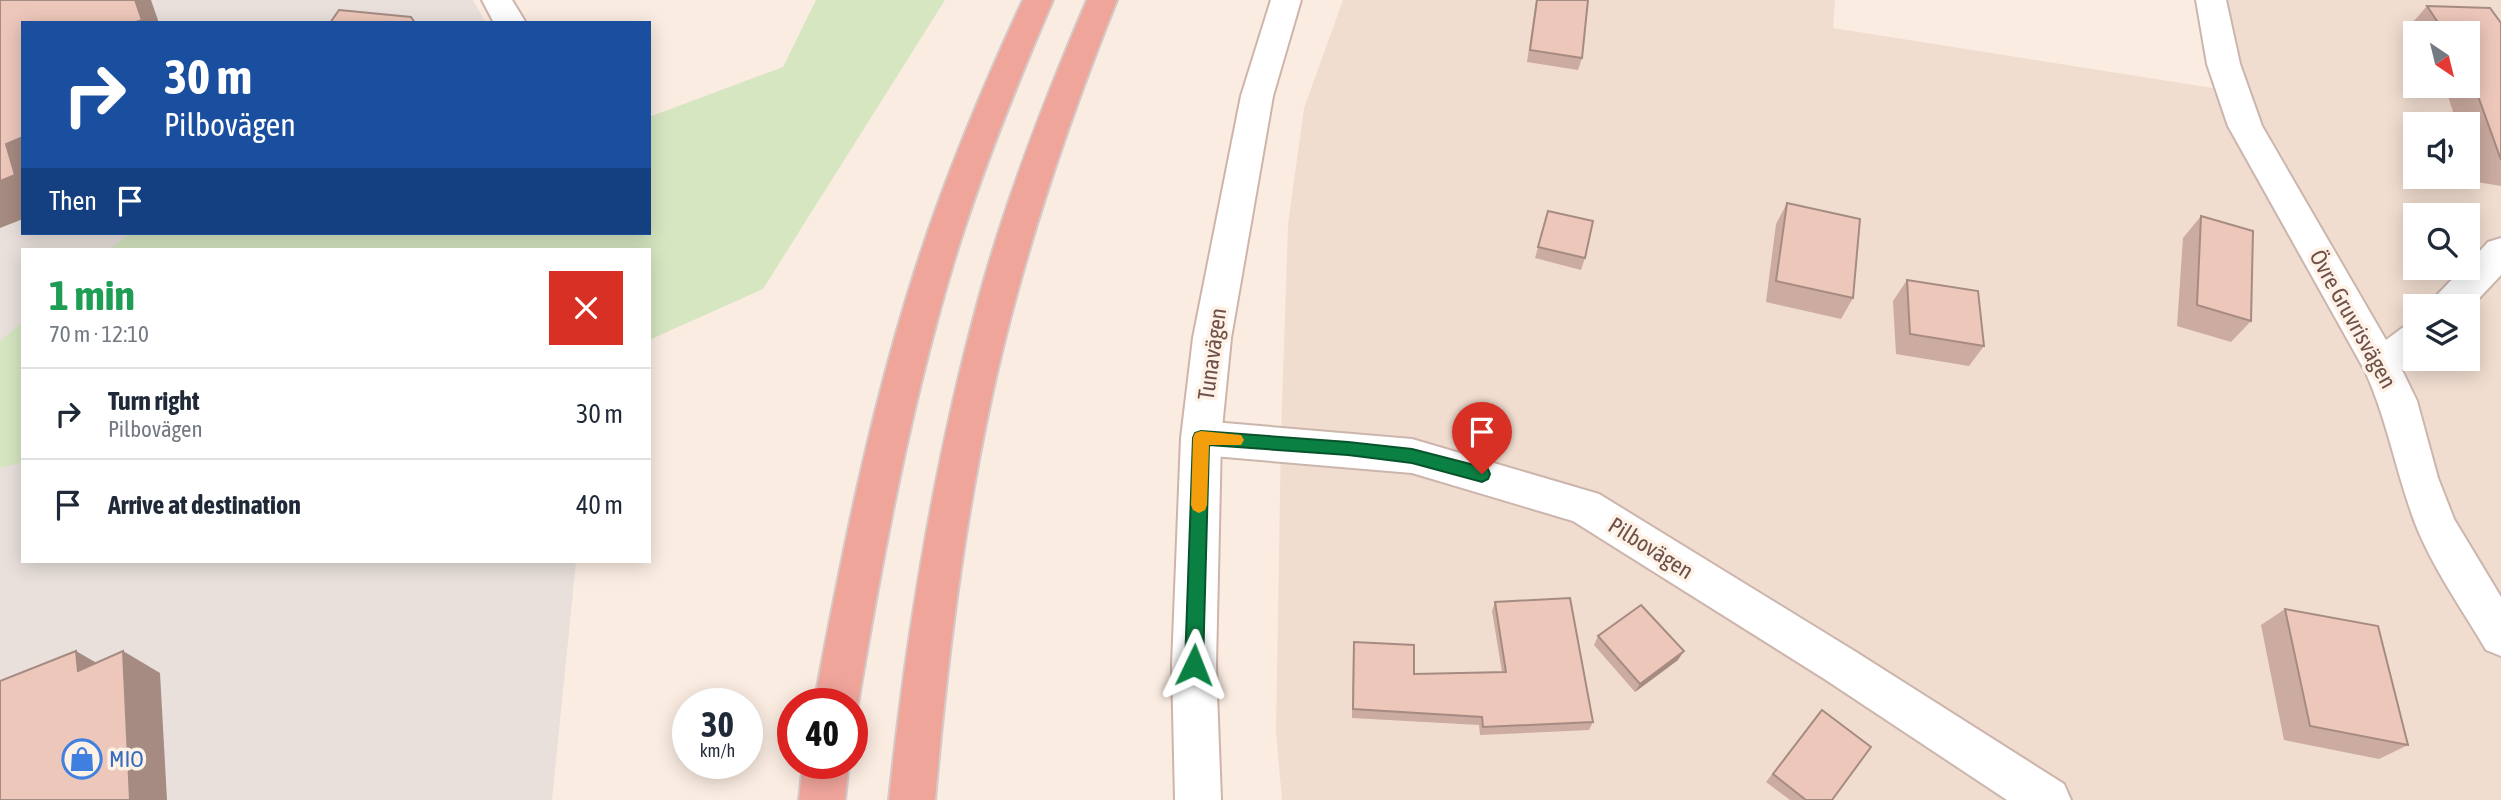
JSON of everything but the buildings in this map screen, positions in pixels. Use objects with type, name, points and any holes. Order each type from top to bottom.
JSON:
[{"type":"highway","points":[[839,688],[879,470],[909,349],[975,145],[1038,0]]},
{"type":"highway","points":[[912,800],[938,582],[981,361],[1009,254],[1039,159],[1076,59],[1102,0]]},
{"type":"highway","points":[[822,800],[824,779]]},
{"type":"street","points":[[497,0],[509,21]]},
{"type":"street","name":"Tunavägen","points":[[1198,800],[1194,665],[1201,438],[1212,338],[1257,96],[1286,0]]},
{"type":"street","name":"Övre Gruvrisvägen","points":[[2211,0],[2221,64],[2228,88],[2245,126],[2381,365],[2398,401],[2418,478],[2437,527],[2501,636]]},
{"type":"street","points":[[2461,294],[2501,252]]},
{"type":"street","points":[[2381,365],[2403,348]]},
{"type":"street","name":"Pilbovägen","points":[[1201,438],[1412,456],[1482,474],[1585,507],[2048,800]]},
{"type":"shaded area","points":[[0,0],[473,0],[485,21],[21,21],[21,235],[600,235],[603,248],[21,248],[21,563],[576,563],[552,800],[0,800]]},
{"type":"shaded area","points":[[1343,0],[1835,0],[1833,28],[2219,89],[2202,0],[2501,0],[2501,800],[1282,800],[1276,732],[1288,224],[1304,108]]},
{"type":"green space","points":[[816,0],[945,0],[763,289],[651,339],[651,248],[111,248],[128,235],[651,235],[651,116],[783,67]]},
{"type":"green space","points":[[21,324],[21,463],[0,468],[0,341]]},
{"type":"slow traffic","points":[[1199,505],[1201,438],[1236,440]]},
{"type":"place","name":"MIO","points":[[82,759]]},
{"type":"route","points":[[1194,665],[1201,438],[1412,456],[1482,474]]}]
